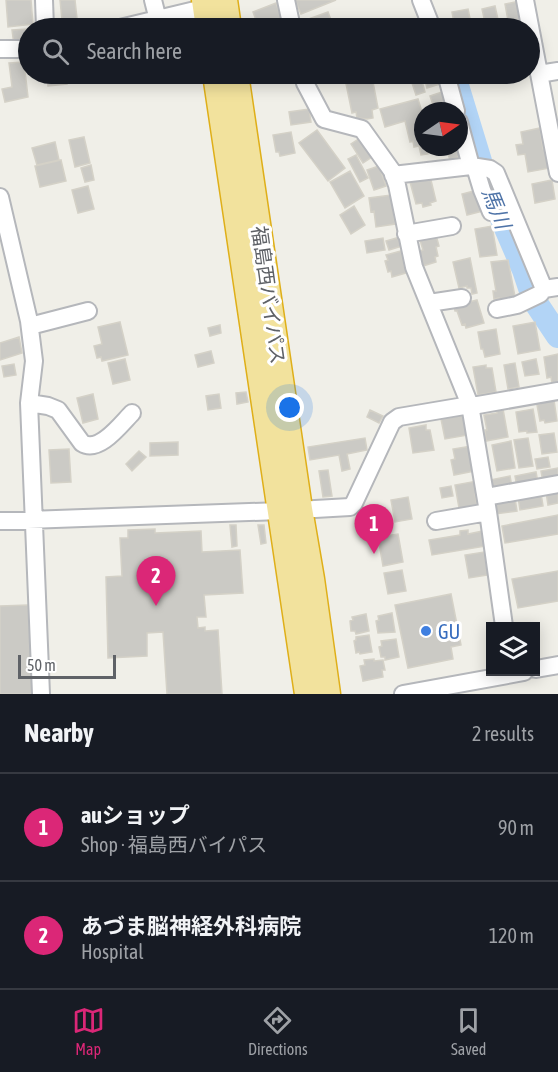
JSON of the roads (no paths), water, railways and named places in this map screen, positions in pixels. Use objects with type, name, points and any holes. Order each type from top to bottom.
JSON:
[{"type":"highway","name":"福島西バイパス","points":[[217,84],[290,510],[312,579],[328,694]]},
{"type":"highway","name":"福島西バイパス","points":[[237,84],[290,510],[307,694]]},
{"type":"street","points":[[44,0],[45,18]]},
{"type":"street","points":[[153,0],[158,18]]},
{"type":"street","points":[[286,0],[290,18]]},
{"type":"street","points":[[421,0],[428,18]]},
{"type":"street","points":[[525,0],[528,18]]},
{"type":"street","points":[[166,18],[217,6]]},
{"type":"street","points":[[0,49],[18,48]]},
{"type":"street","points":[[540,74],[558,70]]},
{"type":"street","points":[[540,79],[558,173]]},
{"type":"street","points":[[306,84],[324,119],[362,129],[378,151],[397,185],[414,267],[470,405],[503,622]]},
{"type":"street","points":[[449,84],[454,102]]},
{"type":"street","points":[[468,143],[478,167],[482,190],[491,212]]},
{"type":"street","points":[[393,175],[478,167],[496,173],[542,292],[517,305],[497,309]]},
{"type":"street","points":[[0,197],[30,326],[34,361],[29,403],[41,694]]},
{"type":"street","points":[[406,234],[452,226]]},
{"type":"street","points":[[429,303],[462,298]]},
{"type":"street","points":[[30,326],[88,311]]},
{"type":"street","points":[[0,521],[350,507],[354,503],[392,422],[399,417],[558,391]]},
{"type":"street","points":[[29,403],[58,410],[86,446],[100,443],[132,413]]},
{"type":"street","points":[[436,521],[558,484]]},
{"type":"street","points":[[540,668],[558,665]]},
{"type":"street","points":[[403,694],[495,676]]},
{"type":"waterway","name":"馬川","points":[[457,84],[487,184],[524,270],[534,300],[558,336]]},
{"type":"place","name":"auショップ","points":[[374,554]]},
{"type":"place","name":"あづま脳神経外科病院","points":[[156,606]]},
{"type":"place","name":"GU","points":[[426,631]]}]
